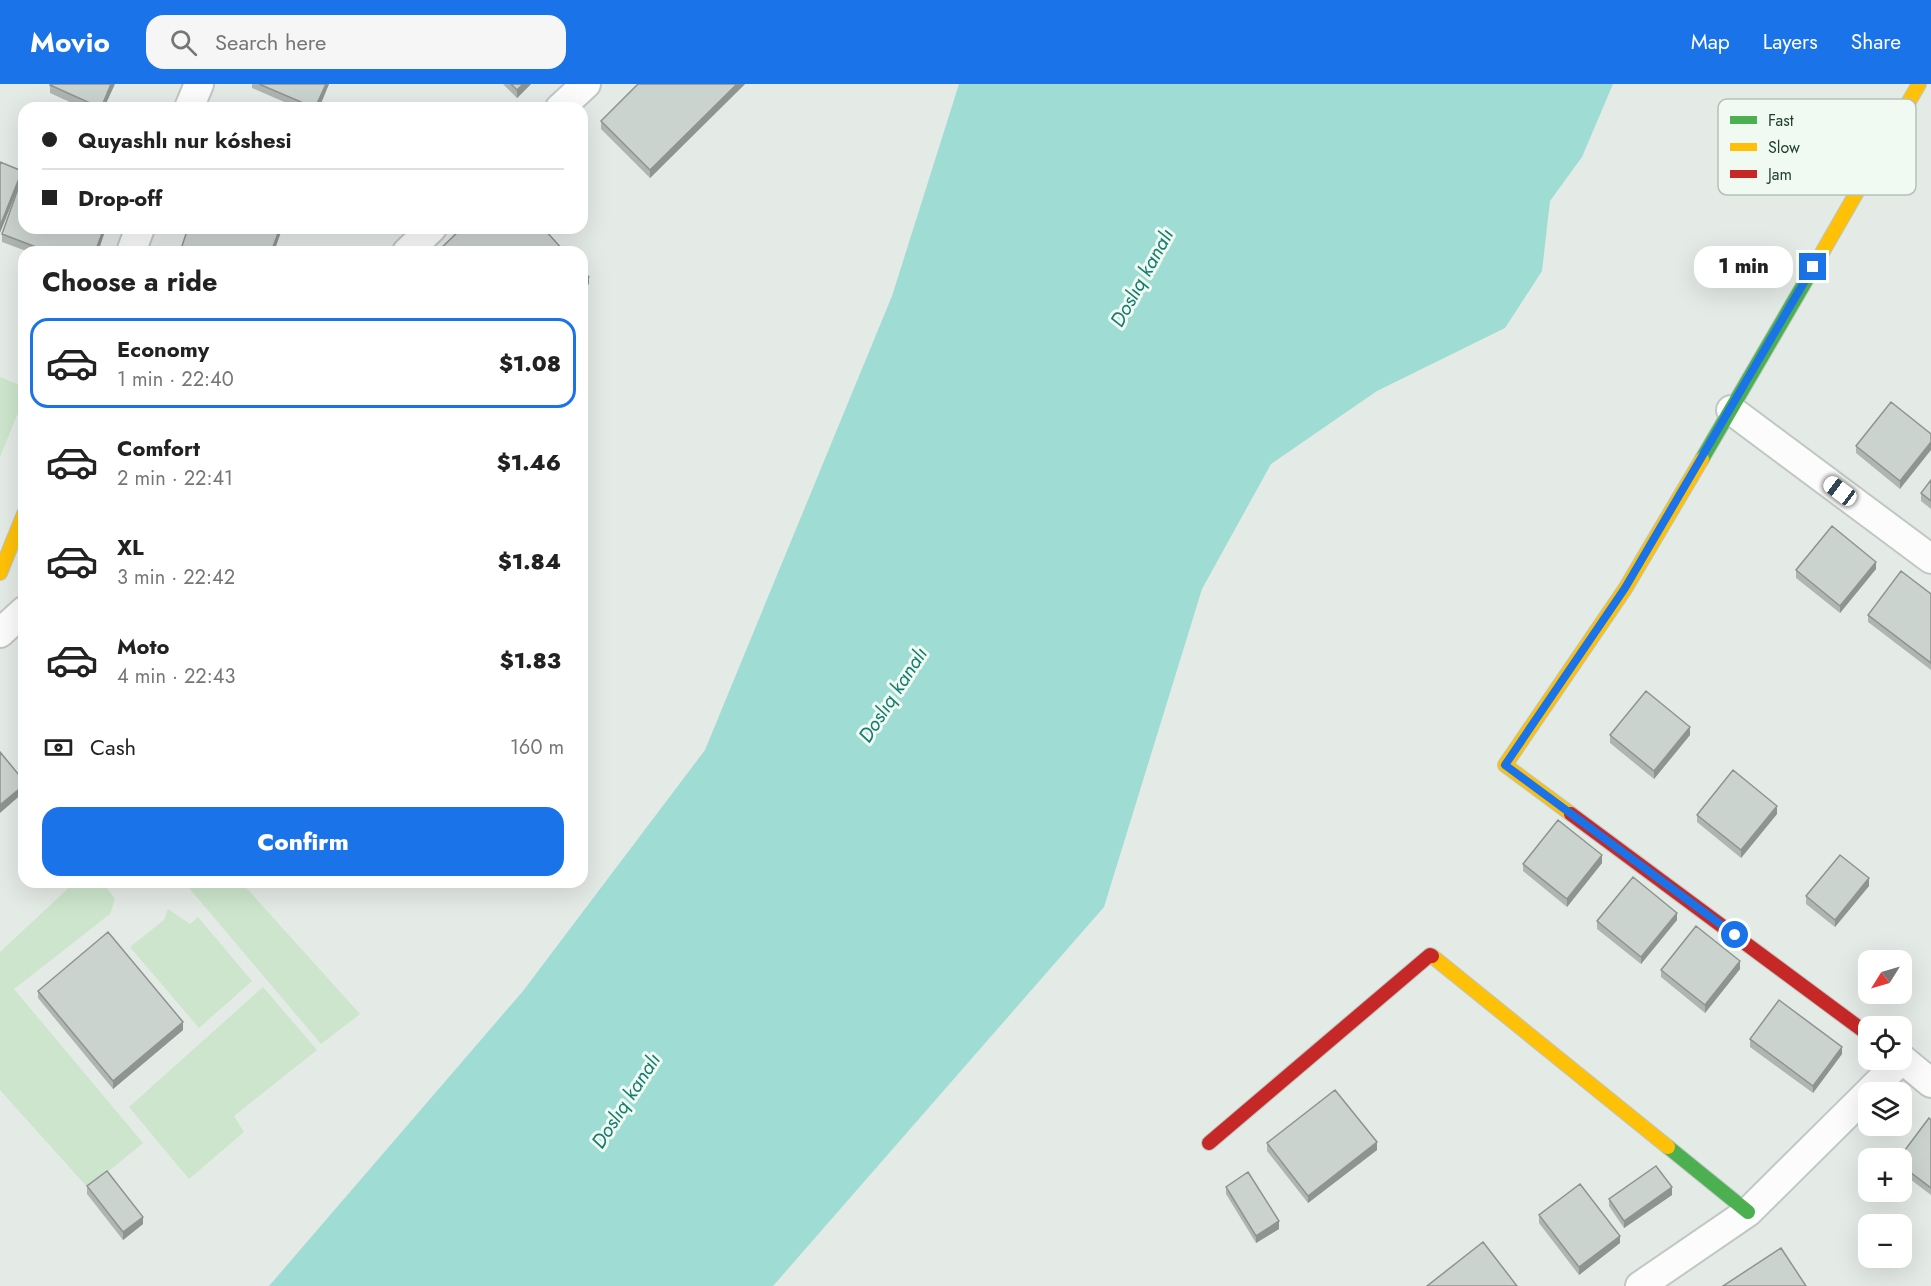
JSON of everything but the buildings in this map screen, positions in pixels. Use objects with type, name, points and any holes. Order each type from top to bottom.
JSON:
[{"type":"street","points":[[192,102],[199,84]]},
{"type":"street","points":[[566,102],[586,84]]},
{"type":"street","points":[[1910,99],[1919,84]]},
{"type":"street","points":[[1855,195],[1625,588],[1505,765],[1858,1027]]},
{"type":"street","points":[[412,246],[426,234]]},
{"type":"street","points":[[1731,410],[1931,559]]},
{"type":"street","points":[[0,573],[18,529]]},
{"type":"street","points":[[0,633],[18,616]]},
{"type":"street","points":[[1209,1143],[1430,955],[1748,1212]]},
{"type":"street","points":[[1912,1067],[1931,1083]]},
{"type":"street","points":[[1879,1082],[1891,1070]]},
{"type":"street","points":[[1640,1286],[1748,1212],[1858,1103]]},
{"type":"green space","points":[[0,377],[18,384],[18,413],[0,457]]},
{"type":"green space","points":[[69,888],[107,888],[115,899],[110,914],[14,989],[143,1143],[88,1188],[0,1090],[0,952]]},
{"type":"green space","points":[[189,888],[246,888],[360,1014],[321,1044]]},
{"type":"green space","points":[[168,909],[190,924],[198,917],[252,981],[199,1028],[130,947],[164,920]]},
{"type":"green space","points":[[263,987],[317,1050],[234,1116],[244,1132],[189,1179],[129,1107]]},
{"type":"water","name":"Doslıq kanalı","points":[[959,84],[1613,84],[1582,157],[1550,201],[1542,271],[1505,328],[1377,391],[1271,464],[1202,589],[1104,907],[773,1286],[269,1286],[523,991],[705,750],[892,296]]},
{"type":"traffic: fast","points":[[1702,459],[1815,265]]},
{"type":"traffic: fast","points":[[1668,1147],[1748,1212]]},
{"type":"traffic: slow","points":[[1910,99],[1919,84]]},
{"type":"traffic: slow","points":[[1815,265],[1855,195]]},
{"type":"traffic: slow","points":[[1571,814],[1505,765],[1625,589],[1702,459]]},
{"type":"traffic: slow","points":[[0,573],[18,529]]},
{"type":"traffic: slow","points":[[1432,956],[1668,1147]]},
{"type":"traffic: jam","points":[[1571,814],[1858,1027]]},
{"type":"traffic: jam","points":[[1209,1143],[1430,955],[1432,956]]},
{"type":"route","points":[[1735,935],[1505,765],[1625,588],[1813,267]]}]
